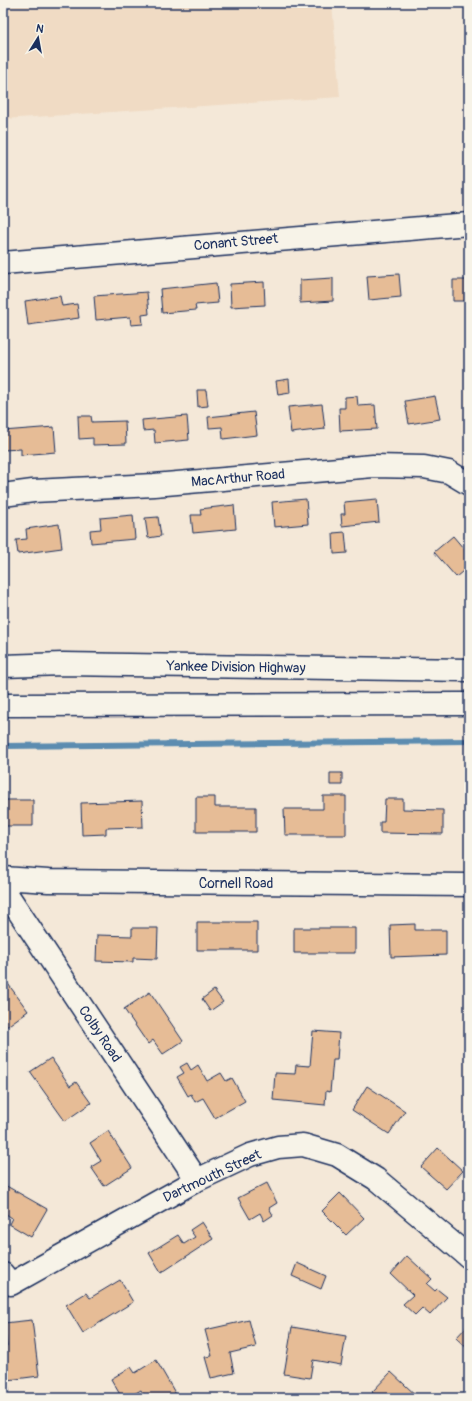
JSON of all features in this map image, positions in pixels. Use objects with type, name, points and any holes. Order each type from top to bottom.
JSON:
[{"type":"main road","name":"Conant Street","points":[[3,263],[469,224]]},
{"type":"main road","name":"MacArthur Road","points":[[3,495],[33,491],[154,485],[373,466],[424,467],[449,472],[469,484]]},
{"type":"main road","name":"Yankee Division Highway","points":[[3,666],[63,664],[469,670]]},
{"type":"main road","points":[[3,705],[469,704]]},
{"type":"main road","name":"Cornell Road","points":[[3,878],[48,881],[469,885]]},
{"type":"main road","name":"Colby Road","points":[[3,888],[197,1180]]},
{"type":"main road","name":"Dartmouth Street","points":[[7,1279],[197,1180],[250,1155],[278,1147],[303,1145],[337,1155],[376,1179],[466,1250]]},
{"type":"shaded area","points":[[3,3],[332,3],[340,97],[3,119]]},
{"type":"building","points":[[399,274],[401,297],[369,300],[367,276]]},
{"type":"building","points":[[333,278],[333,301],[300,303],[300,280]]},
{"type":"building","points":[[453,280],[469,280],[469,301],[453,301]]},
{"type":"building","points":[[264,282],[265,305],[231,307],[230,284]]},
{"type":"building","points":[[216,283],[218,303],[195,305],[196,310],[162,313],[160,289]]},
{"type":"building","points":[[147,292],[149,314],[142,315],[143,324],[131,325],[130,317],[96,320],[94,296]]},
{"type":"building","points":[[60,296],[62,306],[77,304],[79,318],[28,325],[25,301]]},
{"type":"building","points":[[289,379],[290,393],[278,395],[276,381]]},
{"type":"building","points":[[197,390],[206,390],[208,406],[198,407]]},
{"type":"building","points":[[357,396],[358,406],[375,405],[377,429],[340,431],[339,408],[345,408],[345,397]]},
{"type":"building","points":[[435,396],[440,419],[409,424],[405,401]]},
{"type":"building","points":[[322,404],[325,429],[291,433],[288,407]]},
{"type":"building","points":[[254,412],[257,435],[223,439],[222,427],[209,428],[208,417]]},
{"type":"building","points":[[78,416],[91,416],[92,422],[125,421],[126,444],[93,445],[93,438],[79,439]]},
{"type":"building","points":[[187,416],[189,440],[155,443],[154,430],[143,431],[142,420]]},
{"type":"building","points":[[54,427],[56,452],[21,455],[21,449],[3,450],[3,431]]},
{"type":"building","points":[[306,499],[308,524],[274,527],[272,502]]},
{"type":"building","points":[[377,499],[379,522],[342,526],[341,514],[345,514],[344,502]]},
{"type":"building","points":[[234,505],[236,529],[193,533],[191,515],[201,515],[200,509]]},
{"type":"building","points":[[133,515],[135,539],[91,543],[90,530],[101,529],[100,518]]},
{"type":"building","points":[[158,517],[161,536],[148,538],[145,518]]},
{"type":"building","points":[[59,524],[62,548],[18,554],[16,540],[27,539],[26,529]]},
{"type":"building","points":[[345,532],[347,553],[334,554],[333,533]]},
{"type":"building","points":[[453,536],[469,555],[469,566],[456,577],[434,552]]},
{"type":"building","points":[[330,773],[342,773],[342,785],[330,785]]},
{"type":"building","points":[[323,796],[346,796],[346,835],[285,835],[284,809],[323,809]]},
{"type":"building","points":[[196,797],[215,797],[215,807],[256,807],[256,832],[196,832]]},
{"type":"building","points":[[385,799],[403,799],[403,809],[443,810],[443,834],[380,833],[380,822],[384,822]]},
{"type":"building","points":[[3,800],[33,800],[33,826],[3,826]]},
{"type":"building","points":[[142,801],[143,827],[106,828],[106,834],[82,835],[81,803]]},
{"type":"building","points":[[197,922],[257,922],[257,950],[197,950]]},
{"type":"building","points":[[415,924],[415,930],[446,930],[446,955],[391,957],[390,925]]},
{"type":"building","points":[[132,928],[158,928],[157,959],[133,958],[133,962],[96,961],[97,935],[132,936]]},
{"type":"building","points":[[294,928],[355,928],[355,953],[294,953]]},
{"type":"building","points":[[3,977],[28,1011],[6,1027],[3,1023]]},
{"type":"building","points":[[214,990],[223,1002],[210,1011],[202,999]]},
{"type":"building","points":[[150,992],[183,1041],[163,1054],[153,1040],[148,1044],[124,1009]]},
{"type":"building","points":[[313,1031],[339,1033],[337,1060],[333,1060],[330,1092],[326,1091],[325,1105],[273,1100],[275,1073],[295,1074],[296,1065],[310,1066]]},
{"type":"building","points":[[51,1058],[70,1086],[76,1082],[91,1103],[65,1121],[30,1072]]},
{"type":"building","points":[[187,1063],[191,1070],[198,1065],[207,1081],[221,1073],[226,1081],[232,1078],[245,1101],[215,1118],[203,1098],[195,1102],[191,1094],[188,1096],[177,1077],[184,1073],[180,1067]]},
{"type":"building","points":[[367,1086],[405,1111],[389,1134],[352,1110]]},
{"type":"building","points":[[108,1131],[132,1168],[104,1186],[91,1167],[101,1161],[90,1143]]},
{"type":"building","points":[[438,1148],[463,1171],[446,1189],[421,1167]]},
{"type":"building","points":[[267,1183],[277,1203],[269,1208],[273,1215],[264,1221],[260,1213],[250,1219],[238,1198]]},
{"type":"building","points":[[3,1184],[47,1209],[31,1237],[9,1224],[12,1218],[3,1212]]},
{"type":"building","points":[[340,1193],[364,1218],[346,1235],[322,1211]]},
{"type":"building","points":[[202,1222],[213,1239],[161,1273],[149,1253],[178,1235],[184,1244],[195,1237],[190,1230]]},
{"type":"building","points":[[407,1256],[432,1279],[427,1284],[435,1291],[437,1289],[447,1297],[430,1315],[422,1308],[415,1315],[403,1304],[413,1295],[391,1274]]},
{"type":"building","points":[[297,1263],[326,1276],[321,1289],[292,1276]]},
{"type":"building","points":[[120,1280],[133,1302],[83,1333],[66,1305],[86,1293],[90,1298]]},
{"type":"building","points":[[32,1320],[39,1376],[8,1380],[9,1391],[3,1392],[3,1346],[7,1346],[4,1323]]},
{"type":"building","points":[[249,1320],[256,1347],[230,1353],[234,1373],[211,1378],[205,1357],[212,1356],[205,1330]]},
{"type":"building","points":[[469,1324],[469,1350],[456,1338]]},
{"type":"building","points":[[292,1327],[346,1336],[341,1365],[313,1360],[310,1378],[284,1374]]},
{"type":"building","points":[[156,1360],[178,1398],[146,1398],[141,1390],[127,1398],[122,1398],[111,1379],[131,1367],[135,1373]]},
{"type":"building","points":[[391,1372],[419,1398],[378,1398],[372,1392]]},
{"type":"waterway","points":[[3,746],[469,741]]}]
